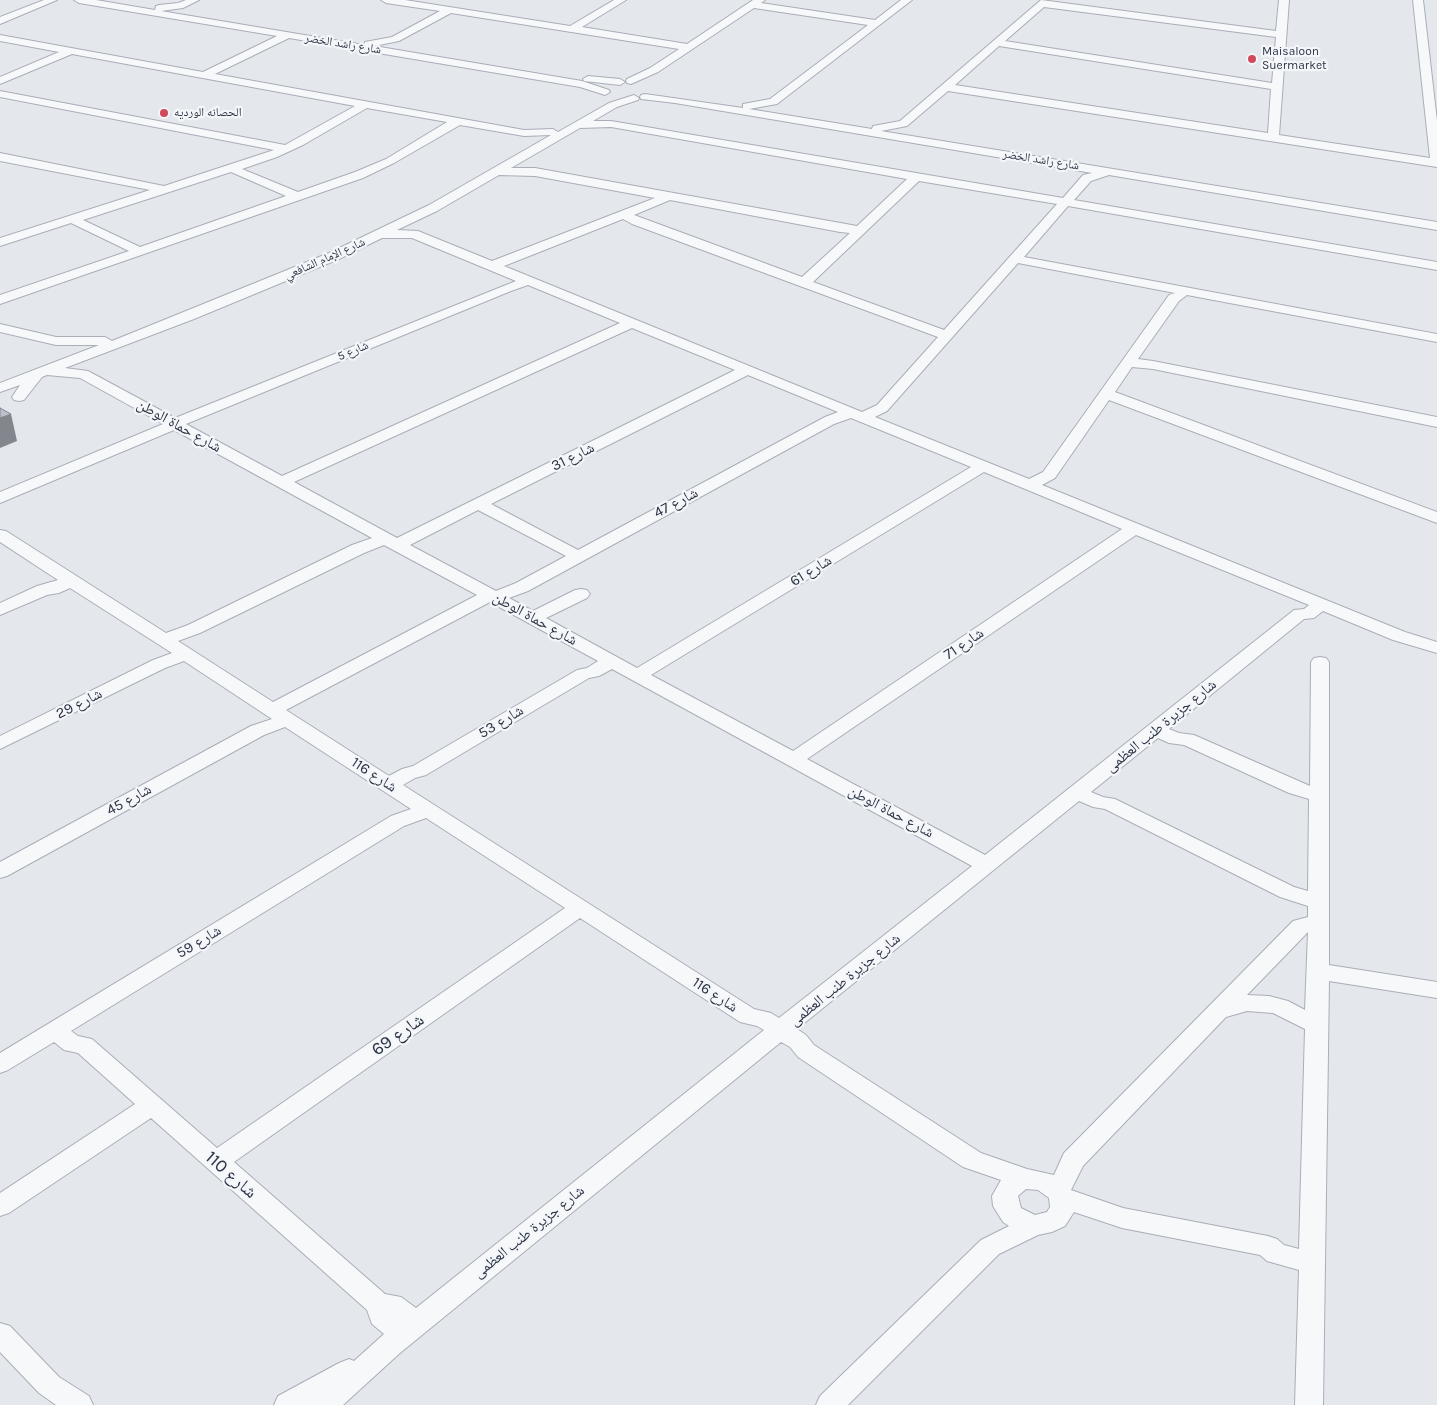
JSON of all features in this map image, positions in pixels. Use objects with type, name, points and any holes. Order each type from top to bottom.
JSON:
[{"type":"street","points":[[0,21],[52,0]]},
{"type":"street","name":"شارع راشد الخضر","points":[[79,0],[588,85],[619,98],[675,100],[1437,226]]},
{"type":"street","name":"شارع راشد الخضر","points":[[103,0],[156,8],[180,9],[368,44],[394,43],[586,79],[655,83],[673,94],[747,106],[775,107],[911,134],[1437,219]]},
{"type":"street","points":[[180,9],[194,0]]},
{"type":"street","points":[[386,0],[688,47]]},
{"type":"street","points":[[572,29],[622,0]]},
{"type":"street","points":[[775,107],[907,0]]},
{"type":"street","points":[[1273,138],[1284,0]]},
{"type":"street","points":[[946,87],[1436,163],[1418,0]]},
{"type":"street","points":[[607,93],[606,87],[649,72],[756,2],[877,23]]},
{"type":"street","points":[[877,128],[903,124],[1044,2],[1082,9],[1281,36]]},
{"type":"street","points":[[394,43],[450,10]]},
{"type":"street","points":[[204,75],[287,35]]},
{"type":"street","points":[[0,38],[524,133],[553,132]]},
{"type":"street","points":[[996,44],[1277,85]]},
{"type":"street","points":[[0,81],[70,51]]},
{"type":"street","points":[[640,98],[654,94],[656,91],[655,83],[670,68],[677,54]]},
{"type":"street","points":[[1425,64],[1437,65]]},
{"type":"street","name":"شارع الإمام الشافعي","points":[[0,388],[105,341],[248,285],[358,237],[451,192],[603,103],[607,93]]},
{"type":"street","points":[[0,94],[286,149]]},
{"type":"street","name":"شارع الإمام الشافعي","points":[[82,366],[382,234],[410,228],[517,161],[618,103],[640,98]]},
{"type":"street","points":[[0,242],[286,149],[366,104]]},
{"type":"street","points":[[597,115],[611,124]]},
{"type":"street","points":[[0,300],[380,166],[458,121]]},
{"type":"street","points":[[580,125],[611,124],[1437,266]]},
{"type":"street","points":[[903,124],[905,129],[911,134]]},
{"type":"street","points":[[524,133],[536,142]]},
{"type":"street","points":[[0,157],[161,190]]},
{"type":"street","points":[[517,161],[535,172]]},
{"type":"street","points":[[1078,166],[1084,171],[1087,178]]},
{"type":"street","points":[[231,168],[296,196]]},
{"type":"street","points":[[499,172],[517,170],[535,172],[661,198],[858,231]]},
{"type":"street","points":[[879,424],[883,412],[882,408],[1087,178],[1110,172]]},
{"type":"street","points":[[805,282],[916,177]]},
{"type":"street","points":[[495,267],[661,198]]},
{"type":"street","points":[[620,215],[948,335]]},
{"type":"street","points":[[72,219],[139,251]]},
{"type":"street","points":[[0,228],[22,235]]},
{"type":"street","points":[[410,228],[526,280],[1135,528],[1311,606],[1437,648]]},
{"type":"street","points":[[1015,259],[1178,293],[1437,338]]},
{"type":"street","name":"شارع 5","points":[[0,498],[176,424],[197,419],[199,415],[526,280]]},
{"type":"street","points":[[1030,486],[1042,477],[1049,475],[1132,361],[1178,293]]},
{"type":"street","points":[[282,482],[632,323]]},
{"type":"street","points":[[0,328],[45,339],[67,342],[105,341]]},
{"type":"street","points":[[20,397],[44,369],[55,352],[55,347],[45,339]]},
{"type":"street","points":[[1132,361],[1437,422]]},
{"type":"street","name":"شارع حماة الوطن","points":[[44,369],[82,366],[176,424],[987,865]]},
{"type":"street","name":"شارع الإمام الشافعي","points":[[0,381],[44,369]]},
{"type":"street","name":"شارع 31","points":[[175,647],[189,636],[194,629],[358,548],[366,547],[478,504],[748,370]]},
{"type":"street","points":[[1105,396],[1119,403],[1127,403],[1437,518]]},
{"type":"street","name":"شارع 47","points":[[279,714],[496,598],[520,592],[522,587],[830,420],[852,413],[882,408]]},
{"type":"street","name":"شارع 61","points":[[638,675],[984,466]]},
{"type":"street","points":[[1049,475],[1051,479],[1049,493]]},
{"type":"street","points":[[478,504],[578,556]]},
{"type":"street","name":"شارع 71","points":[[793,760],[1135,528]]},
{"type":"street","name":"شارع 116","points":[[0,535],[748,1016],[752,1024],[777,1034],[794,1051],[806,1051],[972,1160],[990,1177],[1005,1201]]},
{"type":"street","points":[[0,610],[44,590],[53,589],[68,579]]},
{"type":"street","points":[[532,618],[581,594]]},
{"type":"street","name":"شارع جزيرة طنب العظمى","points":[[324,1405],[341,1396],[403,1335],[574,1195],[1311,606]]},
{"type":"street","points":[[1399,636],[1437,655]]},
{"type":"street","name":"شارع 29","points":[[0,743],[159,664],[168,662],[175,647]]},
{"type":"street","name":"شارع 53","points":[[393,787],[417,777],[419,771],[583,674],[593,672],[608,659]]},
{"type":"street","points":[[1309,1405],[1319,911],[1320,662]]},
{"type":"street","name":"شارع 45","points":[[0,871],[258,730],[268,728],[279,714]]},
{"type":"street","points":[[1159,727],[1176,739],[1187,739],[1289,786],[1319,795]]},
{"type":"street","points":[[1081,790],[1100,803],[1108,803],[1287,892],[1319,911]]},
{"type":"street","name":"شارع 59","points":[[0,1064],[398,821],[408,819],[423,806]]},
{"type":"street","name":"شارع 69","points":[[216,1162],[580,908]]},
{"type":"street","points":[[841,1402],[990,1247],[1053,1208],[1073,1160],[1301,926],[1319,911]]},
{"type":"street","points":[[1317,971],[1437,990]]},
{"type":"street","points":[[1216,1013],[1236,1005],[1263,1003],[1280,1007],[1316,1024]]},
{"type":"street","name":"شارع 110","points":[[61,1026],[72,1044],[84,1045],[379,1305],[381,1316],[403,1335]]},
{"type":"street","points":[[0,1206],[152,1105]]},
{"type":"street","name":"شارع 116","points":[[972,1160],[1030,1179]]},
{"type":"street","points":[[990,1247],[1008,1188],[1016,1182],[1030,1179],[1073,1160]]},
{"type":"street","points":[[1030,1179],[1044,1181],[1053,1208]]},
{"type":"street","points":[[1005,1201],[1012,1215],[1023,1222],[1053,1208],[1122,1218],[1268,1246],[1276,1254],[1312,1255]]},
{"type":"street","points":[[0,1334],[54,1395],[79,1405]]},
{"type":"street","name":"شارع جزيرة طنب العظمى","points":[[288,1405],[316,1391],[403,1335]]},
{"type":"building","points":[[0,408],[11,414],[0,418]]},
{"type":"place","name":"Maisaloon Suermarket","points":[[1252,59]]},
{"type":"place","name":"الحصانه الورديه","points":[[164,113]]}]
